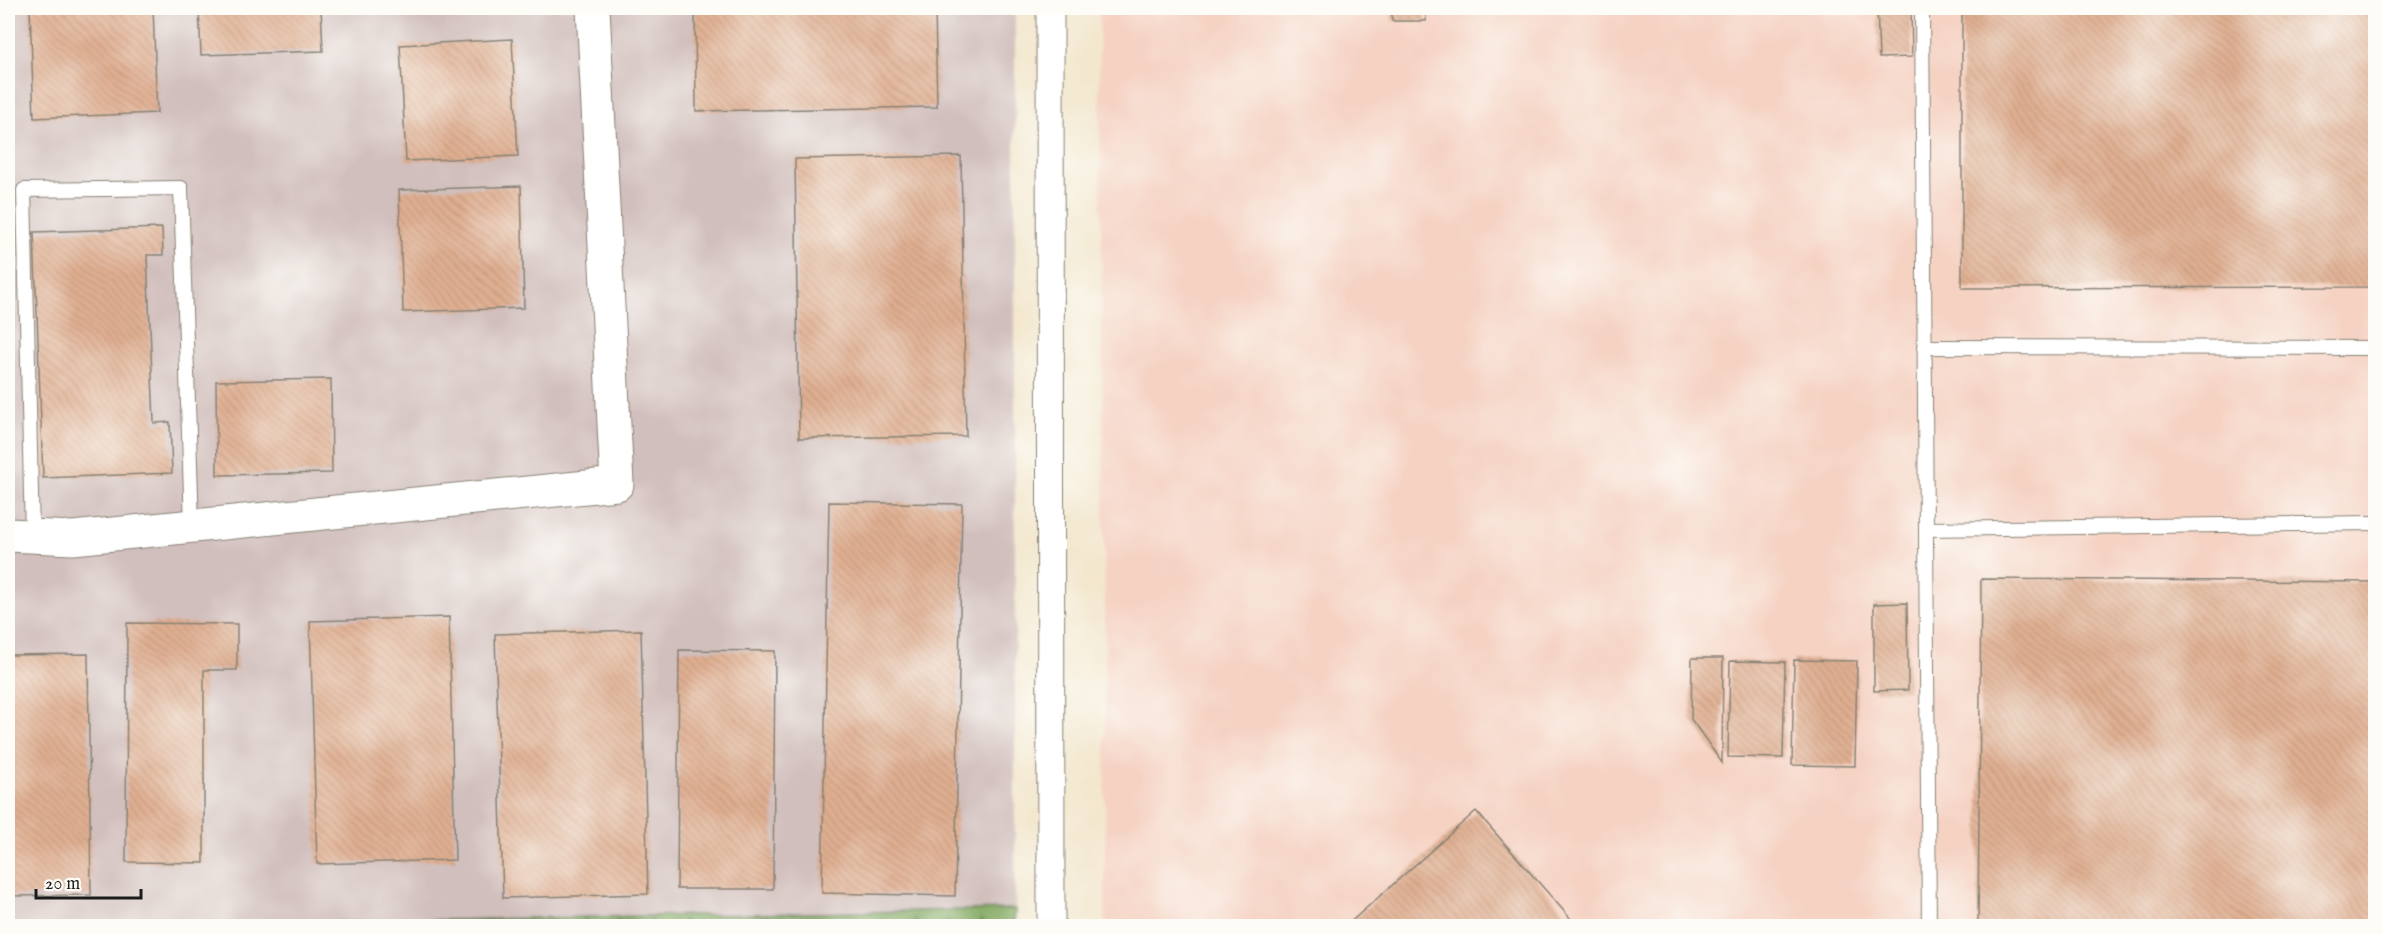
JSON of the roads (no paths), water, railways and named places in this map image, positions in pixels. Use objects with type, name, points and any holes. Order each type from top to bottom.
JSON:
[{"type":"street","points":[[20,535],[74,538],[617,484],[593,8]]},
{"type":"street","points":[[1050,8],[1051,927]]},
{"type":"lane","points":[[1922,8],[1929,927]]},
{"type":"lane","points":[[20,535],[24,190],[181,188],[192,527]]},
{"type":"lane","points":[[1924,347],[2376,348]]},
{"type":"lane","points":[[1926,529],[2376,523]]}]
